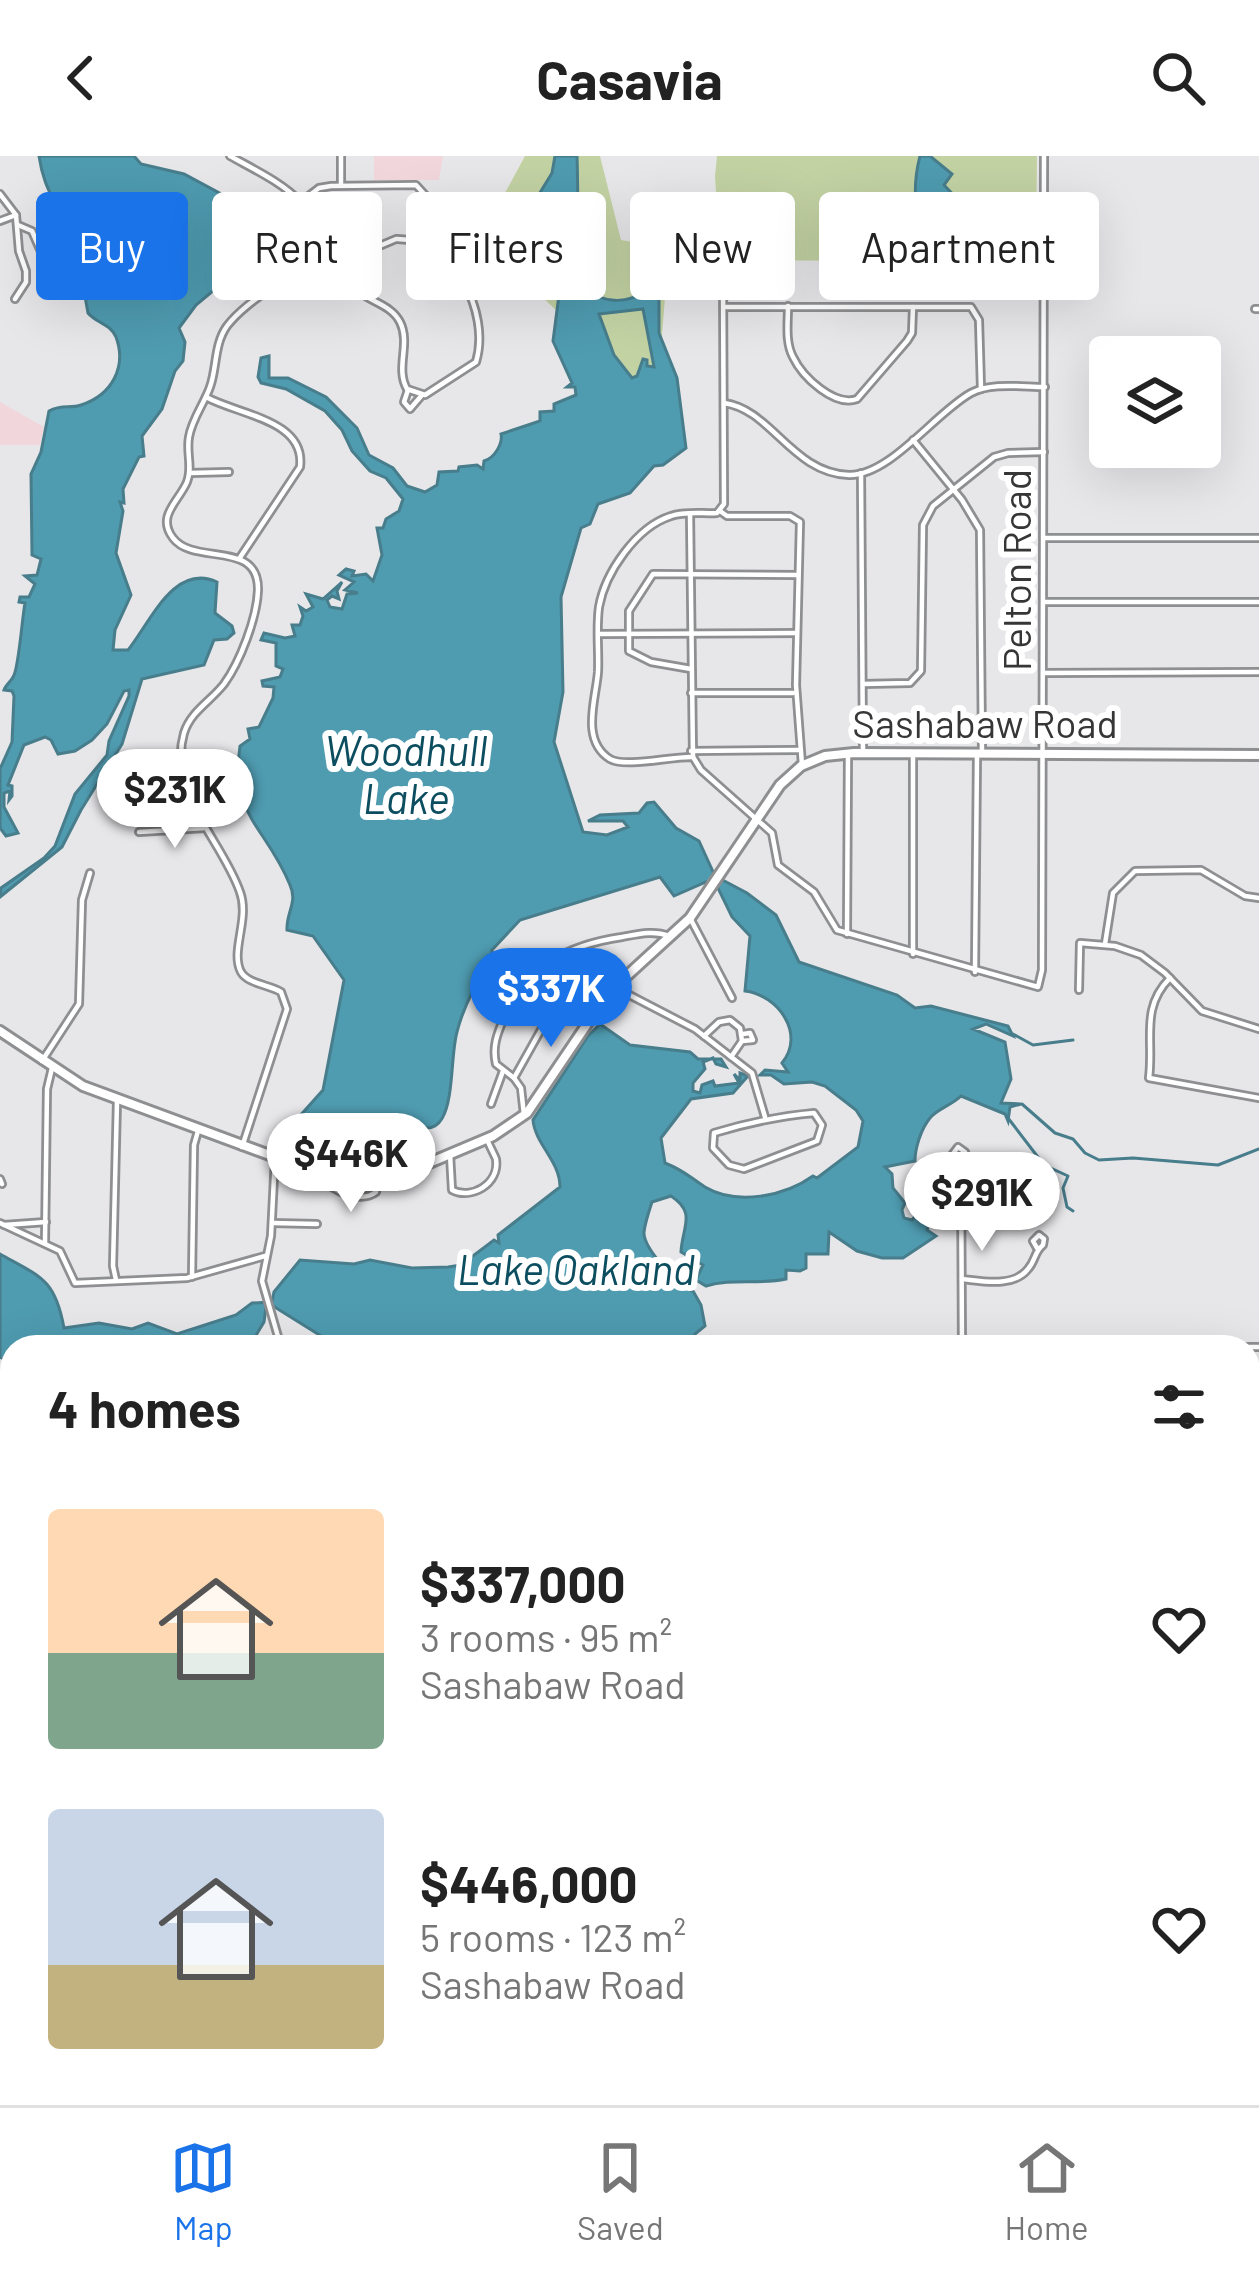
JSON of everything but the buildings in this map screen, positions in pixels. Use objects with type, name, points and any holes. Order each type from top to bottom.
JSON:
[{"type":"street","points":[[230,156],[288,192]]},
{"type":"street","points":[[341,156],[341,185]]},
{"type":"street","name":"Pelton Road","points":[[975,972],[1029,987],[1041,983],[1044,156]]},
{"type":"street","points":[[314,192],[341,185],[406,184],[424,192]]},
{"type":"street","points":[[0,194],[18,225],[26,277],[15,299]]},
{"type":"street","points":[[0,220],[12,209]]},
{"type":"street","points":[[18,225],[32,231],[36,241]]},
{"type":"street","points":[[406,240],[370,250],[354,287],[398,319],[405,340],[401,378],[408,389],[422,395]]},
{"type":"street","points":[[242,1147],[287,1009],[281,992],[248,980],[240,970],[242,896],[205,829],[185,780],[183,738],[191,718],[232,670],[251,617],[257,583],[251,568],[239,559],[191,550],[171,535],[168,512],[190,473],[188,440],[225,330],[259,300]]},
{"type":"street","points":[[408,389],[404,402],[410,409],[422,395],[476,362],[479,346],[473,300]]},
{"type":"street","points":[[720,511],[724,504],[723,300]]},
{"type":"street","points":[[788,306],[788,338],[795,362],[833,398],[847,402],[857,399],[907,341],[913,306]]},
{"type":"street","points":[[723,307],[971,308],[979,320],[981,389]]},
{"type":"street","points":[[724,403],[742,408],[811,464],[844,474],[877,467],[981,389],[1045,387]]},
{"type":"street","points":[[206,397],[281,427],[296,439],[301,453],[300,467],[239,559]]},
{"type":"street","points":[[690,514],[692,754],[701,770],[776,837],[778,865],[814,892],[837,930],[975,972],[983,549],[975,518],[912,439]]},
{"type":"street","points":[[863,684],[910,683],[921,671],[923,525],[933,506],[1000,454],[1045,452]]},
{"type":"street","points":[[190,473],[229,472]]},
{"type":"street","points":[[861,473],[863,753]]},
{"type":"street","points":[[798,750],[621,762],[607,756],[596,737],[590,709],[598,675],[598,610],[607,583],[634,542],[664,519],[720,511],[727,516],[797,518],[801,532],[796,693],[802,765]]},
{"type":"street","points":[[1045,538],[1259,538]]},
{"type":"street","points":[[691,670],[629,651],[629,610],[653,574],[799,575]]},
{"type":"street","points":[[1044,602],[1259,602]]},
{"type":"street","points":[[598,634],[796,633]]},
{"type":"street","points":[[1044,673],[1259,672]]},
{"type":"street","points":[[691,693],[796,693]]},
{"type":"street","points":[[847,934],[848,753]]},
{"type":"street","name":"Sashabaw Road","points":[[0,1031],[52,1068],[118,1100],[327,1176],[355,1184],[376,1183],[486,1139],[524,1115],[543,1094],[598,1005],[690,919],[780,785],[802,765],[848,753],[1259,754]]},
{"type":"street","points":[[913,753],[913,954]]},
{"type":"street","points":[[139,832],[205,829]]},
{"type":"street","points":[[1105,944],[1113,892],[1135,871],[1202,870],[1245,896],[1259,898]]},
{"type":"street","points":[[42,1060],[79,1004],[82,900],[90,873]]},
{"type":"street","points":[[690,919],[732,998]]},
{"type":"street","points":[[524,1115],[521,1088],[494,1059],[495,1040],[513,1001],[540,966],[563,952],[604,940],[648,933],[670,937]]},
{"type":"street","points":[[1079,989],[1079,943],[1105,944],[1141,955],[1209,1015],[1259,1029]]},
{"type":"street","points":[[1170,977],[1155,995],[1149,1014],[1149,1078],[1259,1098]]},
{"type":"street","points":[[613,987],[704,1036],[752,1073],[765,1118]]},
{"type":"street","points":[[514,1078],[564,991],[571,989],[598,1005]]},
{"type":"street","points":[[704,1036],[719,1022],[730,1020],[742,1037],[731,1057]]},
{"type":"street","points":[[45,1243],[47,1089],[52,1068]]},
{"type":"street","points":[[491,1104],[503,1071]]},
{"type":"street","points":[[116,1280],[112,1266],[118,1100]]},
{"type":"street","points":[[814,1113],[822,1130],[813,1144],[750,1168],[730,1165],[718,1155],[714,1133],[765,1118],[814,1113]]},
{"type":"street","points":[[192,1277],[198,1130]]},
{"type":"street","points":[[451,1154],[452,1190],[472,1195],[496,1169],[486,1139]]},
{"type":"street","points":[[275,1158],[272,1223],[262,1281],[278,1335]]},
{"type":"street","points":[[961,1161],[962,1335]]},
{"type":"street","points":[[2,1224],[46,1222]]},
{"type":"street","points":[[272,1223],[316,1224]]},
{"type":"street","points":[[2,1224],[64,1257],[75,1283],[192,1277],[265,1256]]},
{"type":"street","points":[[962,1280],[996,1282],[1017,1277],[1028,1269],[1037,1249]]},
{"type":"shaded area","points":[[374,156],[443,156],[439,180],[374,180]]},
{"type":"shaded area","points":[[0,402],[44,427],[40,445],[0,445]]},
{"type":"green space","points":[[525,156],[600,156],[621,240],[630,242],[630,300],[665,300],[660,360],[631,381],[545,300],[606,300],[606,192],[506,192]]},
{"type":"green space","points":[[717,156],[1037,156],[1037,192],[819,192],[819,261],[795,260],[795,192],[716,192]]},
{"type":"water","points":[[39,156],[134,156],[141,164],[184,174],[218,192],[212,192],[212,292],[179,328],[185,342],[183,361],[162,409],[142,436],[144,456],[139,457],[123,489],[124,503],[120,502],[123,511],[116,553],[131,595],[115,630],[113,650],[128,650],[165,598],[188,580],[202,578],[217,582],[215,613],[234,633],[214,640],[204,665],[142,679],[122,744],[62,847],[0,897],[1,888],[55,846],[75,794],[107,755],[129,696],[129,690],[124,691],[107,724],[75,751],[58,754],[45,737],[24,745],[8,785],[12,786],[9,800],[10,791],[4,793],[4,807],[18,833],[6,836],[0,828],[0,769],[12,742],[14,696],[4,690],[17,661],[25,603],[19,602],[20,597],[29,597],[35,584],[25,576],[37,575],[41,559],[32,555],[31,474],[49,411],[92,400],[109,387],[118,369],[114,333],[88,313],[85,300],[188,300],[188,192],[50,192]]},
{"type":"water","name":"Woodhull Lake","points":[[555,156],[577,156],[578,192],[540,192]]},
{"type":"water","points":[[920,156],[930,156],[952,174],[944,185],[951,192],[916,192]]},
{"type":"water","name":"Woodhull Lake","points":[[558,300],[659,300],[659,333],[677,378],[686,448],[654,466],[630,493],[598,504],[590,524],[581,528],[561,597],[563,692],[554,742],[583,832],[607,835],[628,827],[623,821],[588,821],[600,815],[639,813],[654,802],[676,828],[699,841],[715,876],[776,915],[799,962],[897,995],[915,1008],[931,1006],[1008,1026],[1013,1036],[986,1024],[973,1029],[1005,1042],[1011,1079],[1001,1103],[1021,1104],[1010,1107],[1008,1121],[1005,1114],[961,1096],[927,1122],[915,1161],[885,1167],[905,1203],[904,1218],[912,1220],[917,1214],[936,1236],[903,1258],[857,1251],[829,1232],[828,1254],[806,1254],[806,1268],[786,1270],[786,1279],[706,1286],[696,1280],[703,1265],[681,1252],[684,1208],[671,1196],[652,1202],[645,1239],[663,1266],[693,1291],[701,1305],[705,1326],[695,1335],[319,1335],[273,1306],[266,1307],[256,1335],[0,1335],[0,1254],[51,1289],[64,1328],[99,1323],[132,1329],[148,1323],[177,1334],[236,1315],[252,1303],[272,1302],[274,1292],[300,1260],[354,1264],[370,1260],[412,1268],[461,1265],[494,1240],[499,1243],[498,1235],[560,1187],[533,1120],[600,1024],[630,1045],[711,1059],[703,1062],[705,1069],[693,1083],[693,1091],[700,1093],[702,1085],[713,1081],[715,1086],[739,1083],[734,1074],[740,1080],[740,1073],[748,1076],[733,1093],[691,1099],[661,1138],[665,1163],[705,1187],[731,1196],[775,1193],[817,1178],[858,1147],[863,1121],[825,1086],[784,1084],[771,1075],[760,1075],[765,1070],[788,1072],[782,1063],[789,1052],[790,1029],[778,1008],[745,991],[750,936],[732,917],[718,888],[706,882],[674,896],[660,877],[520,920],[492,950],[492,961],[473,982],[457,1032],[448,1104],[433,1127],[420,1127],[400,1117],[352,1135],[301,1141],[298,1118],[323,1090],[344,980],[313,936],[287,930],[292,891],[245,806],[238,770],[240,746],[250,739],[248,729],[259,727],[273,698],[274,687],[263,686],[262,681],[280,677],[283,669],[276,666],[276,643],[261,640],[264,633],[295,636],[292,625],[300,625],[300,607],[306,611],[313,607],[306,594],[323,599],[342,582],[339,599],[327,600],[330,607],[342,609],[347,594],[358,593],[345,590],[354,582],[339,575],[346,569],[354,571],[352,576],[366,574],[373,581],[382,555],[377,528],[383,528],[386,519],[399,511],[403,499],[386,478],[370,471],[352,451],[325,411],[286,389],[261,383],[261,358],[269,356],[269,378],[288,378],[326,397],[357,428],[369,455],[393,468],[407,486],[425,492],[437,485],[439,472],[477,465],[483,469],[484,461],[497,450],[501,434],[540,421],[540,412],[554,411],[554,404],[576,395],[575,387],[567,387],[572,383],[553,341]],"holes":[[[643,309],[654,367],[643,359],[632,378],[614,355],[599,314]]]},
{"type":"waterway","points":[[1013,1034],[1033,1045],[1073,1040]]},
{"type":"waterway","points":[[1022,1104],[1055,1133],[1073,1139],[1099,1160],[1218,1165],[1259,1149]]},
{"type":"waterway","points":[[1008,1118],[1044,1165],[1068,1176],[1063,1188],[1067,1207],[1073,1211]]},
{"type":"water label","name":"Lake Oakland","points":[[576,1270]]}]
